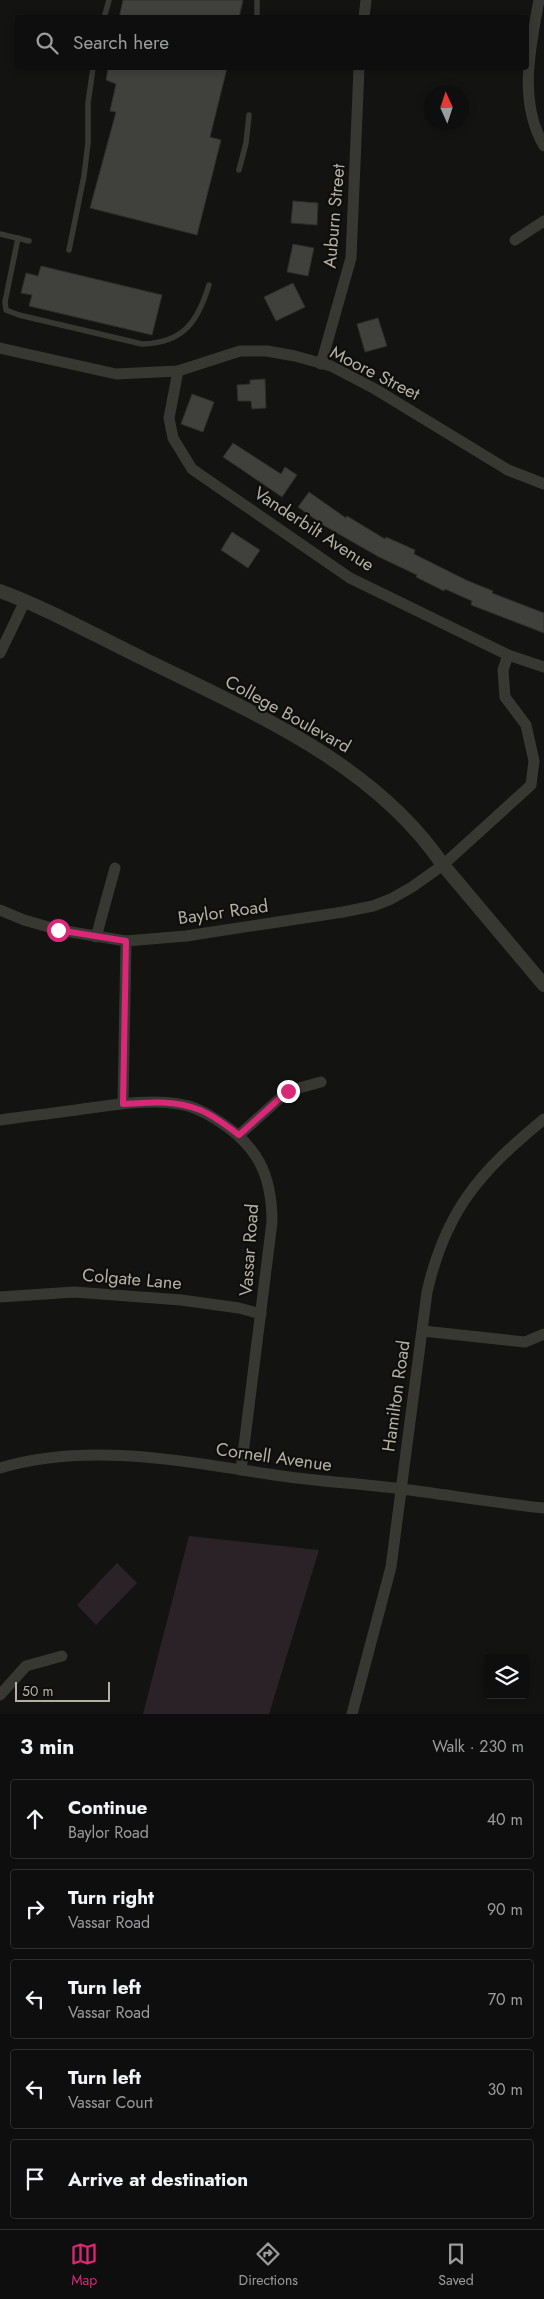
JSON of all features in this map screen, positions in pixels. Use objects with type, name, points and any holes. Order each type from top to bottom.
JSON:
[{"type":"street","points":[[364,15],[366,0]]},
{"type":"street","points":[[539,0],[527,88],[530,113],[544,146]]},
{"type":"street","name":"Auburn Street","points":[[321,364],[351,258],[360,70]]},
{"type":"street","points":[[515,240],[544,221]]},
{"type":"street","name":"Moore Street","points":[[0,348],[116,374],[178,370],[240,351],[267,351],[295,356],[331,366],[375,389],[508,470],[544,484]]},
{"type":"street","name":"Vanderbilt Avenue","points":[[178,370],[169,418],[173,438],[192,469],[350,578],[508,655],[544,667]]},
{"type":"street","name":"College Boulevard","points":[[0,590],[243,708],[308,743],[344,766],[390,805],[432,848],[443,865],[544,985]]},
{"type":"street","points":[[0,653],[25,601]]},
{"type":"street","name":"Baylor Road","points":[[0,910],[24,920],[96,937],[126,941],[186,936],[373,906],[412,888],[443,865],[531,785],[534,761],[526,725],[505,697],[503,670],[508,655]]},
{"type":"street","points":[[96,937],[115,868]]},
{"type":"street","points":[[123,1104],[126,941]]},
{"type":"street","points":[[239,1135],[288,1091],[321,1082]]},
{"type":"street","name":"Vassar Road","points":[[0,1120],[123,1104],[159,1102],[180,1104],[201,1110],[239,1135],[260,1162],[268,1183],[272,1206],[272,1222],[242,1470]]},
{"type":"street","name":"Hamilton Road","points":[[352,1714],[391,1567],[427,1292],[436,1255],[458,1211],[477,1181],[516,1142],[544,1119]]},
{"type":"street","name":"Colgate Lane","points":[[0,1297],[74,1292],[180,1300],[239,1308],[261,1314]]},
{"type":"street","points":[[423,1331],[525,1342],[544,1334]]},
{"type":"street","name":"Cornell Avenue","points":[[0,1468],[81,1455],[116,1455],[153,1458],[334,1483],[400,1489],[544,1508]]},
{"type":"street","points":[[0,1695],[26,1666],[62,1656]]},
{"type":"lane","points":[[105,15],[109,0]]},
{"type":"lane","points":[[257,0],[258,15]]},
{"type":"lane","points":[[69,250],[84,176],[88,143],[88,103],[93,70]]},
{"type":"lane","points":[[239,170],[246,143],[249,115]]},
{"type":"lane","points":[[0,234],[29,241]]},
{"type":"lane","points":[[18,238],[5,302],[6,310],[19,315],[142,344],[157,344],[173,338],[188,328],[204,302],[209,284]]},
{"type":"shaded area","points":[[189,1536],[319,1550],[269,1714],[143,1714]]},
{"type":"shaded area","points":[[117,1563],[137,1583],[96,1625],[77,1605]]},
{"type":"building","points":[[123,0],[243,0],[240,15],[120,15]]},
{"type":"building","points":[[108,70],[227,70],[210,137],[221,140],[197,235],[90,208],[116,112],[110,111],[116,84],[106,80]]},
{"type":"building","points":[[293,201],[318,203],[317,225],[291,223]]},
{"type":"building","points":[[293,244],[314,248],[308,276],[287,272]]},
{"type":"building","points":[[41,266],[162,295],[152,335],[29,306],[32,295],[21,293],[26,273],[38,276]]},
{"type":"building","points":[[293,283],[305,307],[276,321],[264,297]]},
{"type":"building","points":[[378,318],[387,346],[365,352],[357,324]]},
{"type":"building","points":[[265,379],[266,408],[252,409],[251,401],[238,401],[237,385],[250,384],[250,380]]},
{"type":"building","points":[[192,394],[214,402],[203,432],[181,424]]},
{"type":"building","points":[[233,443],[281,474],[285,467],[297,475],[282,497],[223,457]]},
{"type":"building","points":[[309,492],[346,518],[347,516],[385,539],[386,537],[415,550],[414,554],[493,591],[492,593],[544,613],[544,633],[471,605],[472,601],[445,589],[444,591],[416,577],[417,575],[379,557],[323,525],[298,507]]},
{"type":"building","points":[[232,532],[260,550],[248,568],[221,550]]},
{"type":"route","points":[[58,930],[126,941],[123,1104],[159,1102],[180,1104],[201,1110],[239,1135],[273,1102],[288,1091]]}]
